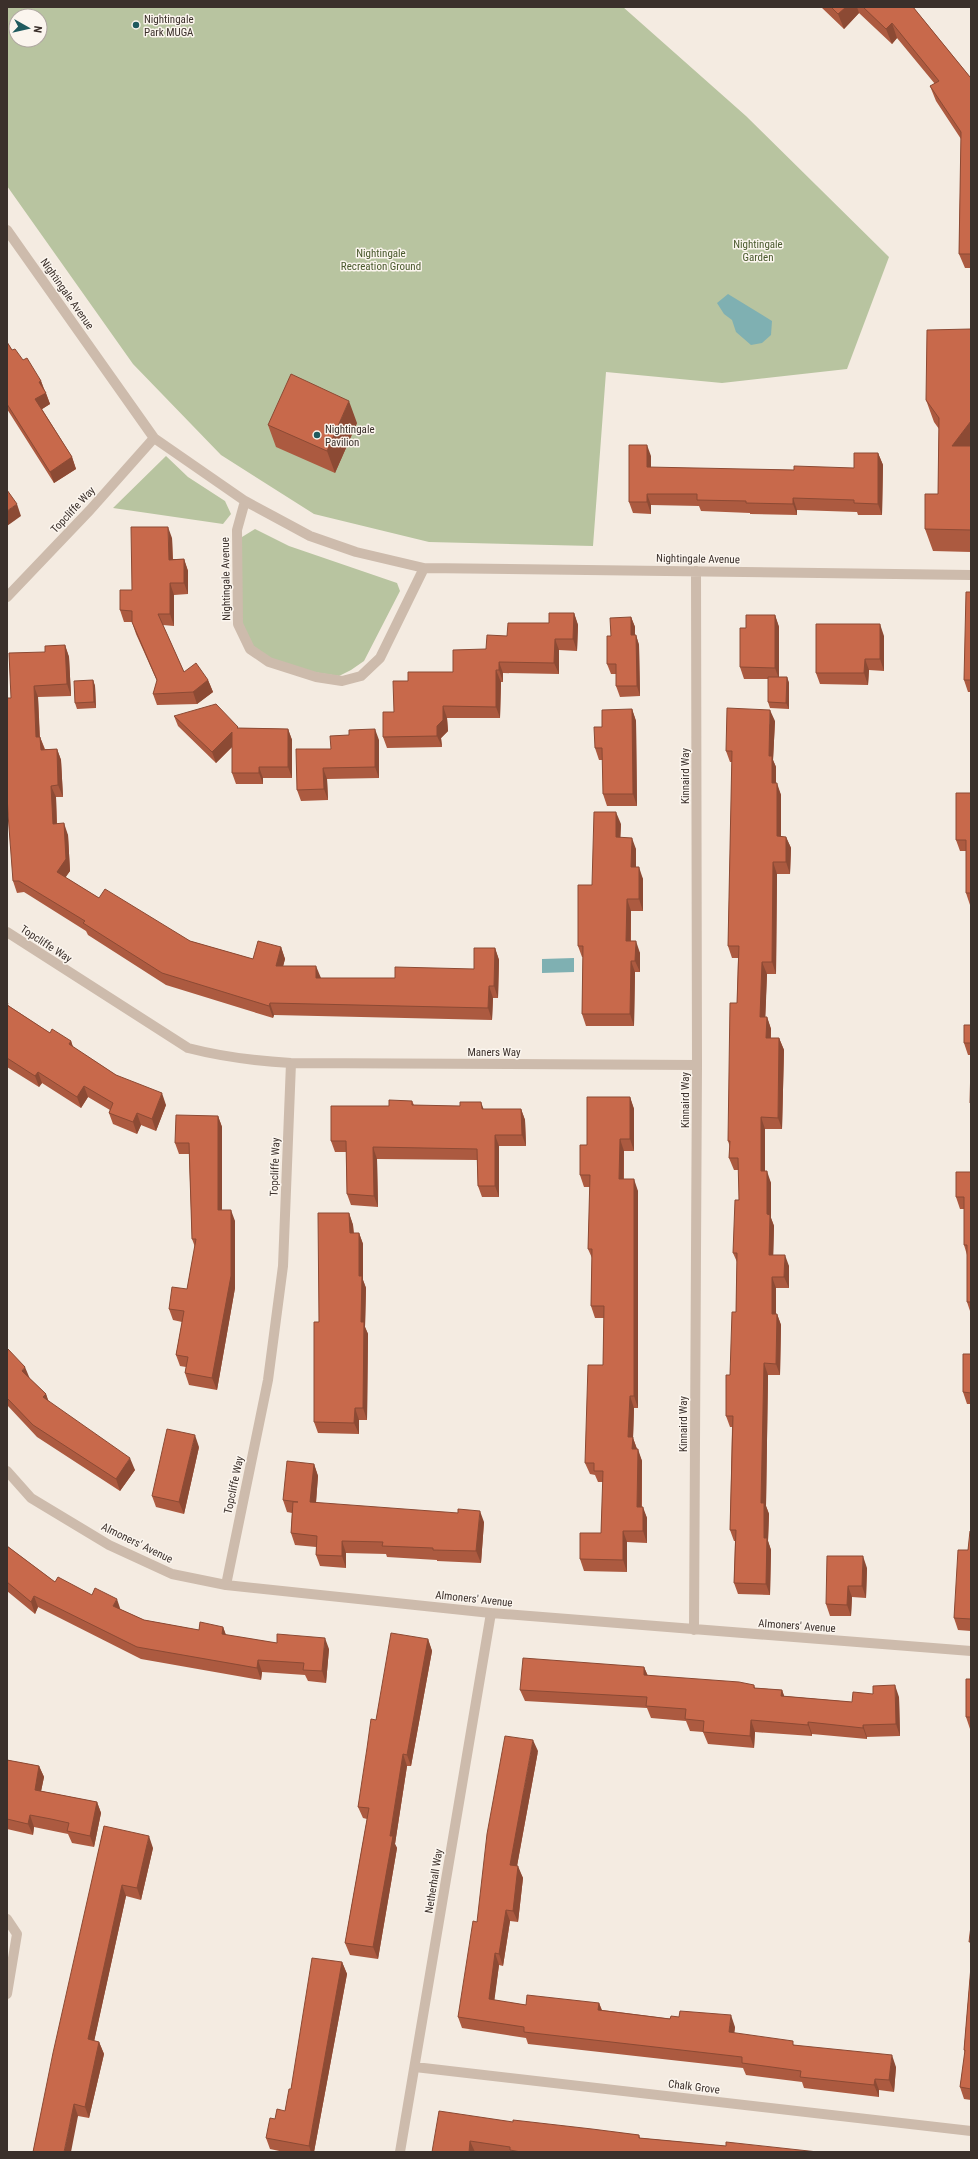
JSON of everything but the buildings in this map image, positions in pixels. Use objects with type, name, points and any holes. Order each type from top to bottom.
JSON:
[{"type":"street","name":"Nightingale Avenue","points":[[7,230],[154,438],[246,501],[310,536],[356,552],[424,568],[971,575]]},
{"type":"street","name":"Topcliffe Way","points":[[7,597],[90,510],[154,438]]},
{"type":"street","name":"Nightingale Avenue","points":[[246,501],[237,530],[238,624],[250,649],[269,662],[316,677],[342,682],[361,676],[380,658],[424,568]]},
{"type":"street","name":"Kinnaird Way","points":[[694,1630],[697,1065],[696,571]]},
{"type":"street","name":"Topcliffe Way","points":[[7,932],[188,1048],[218,1056],[248,1061],[291,1063],[283,1266],[268,1380],[226,1585]]},
{"type":"street","name":"Maners Way","points":[[291,1063],[697,1065]]},
{"type":"street","name":"Almoners' Avenue","points":[[7,1471],[32,1498],[109,1545],[172,1574],[226,1585],[491,1613],[971,1651]]},
{"type":"street","name":"Netherhall Way","points":[[400,2152],[491,1613]]},
{"type":"street","points":[[7,1919],[17,1934],[13,1966],[7,1994]]},
{"type":"street","name":"Chalk Grove","points":[[415,2067],[971,2131]]},
{"type":"green space","name":"Nightingale Recreation Ground","points":[[7,7],[623,7],[746,116],[889,257],[847,369],[722,383],[606,372],[593,546],[429,542],[314,514],[221,455],[133,364],[7,186]]},
{"type":"green space","points":[[166,456],[188,477],[225,501],[231,514],[223,524],[113,508]]},
{"type":"green space","points":[[255,529],[289,546],[397,583],[400,591],[364,661],[339,676],[313,672],[271,660],[252,647],[242,625],[242,537]]},
{"type":"water","points":[[728,294],[772,321],[771,335],[762,343],[751,345],[736,332],[732,320],[724,314],[717,303]]},
{"type":"water","points":[[574,958],[574,972],[542,973],[542,959]]},
{"type":"place","name":"Nightingale Park MUGA","points":[[136,25]]},
{"type":"place","name":"Nightingale Pavilion","points":[[317,435]]},
{"type":"park label","name":"Nightingale Garden","points":[[758,250]]}]
